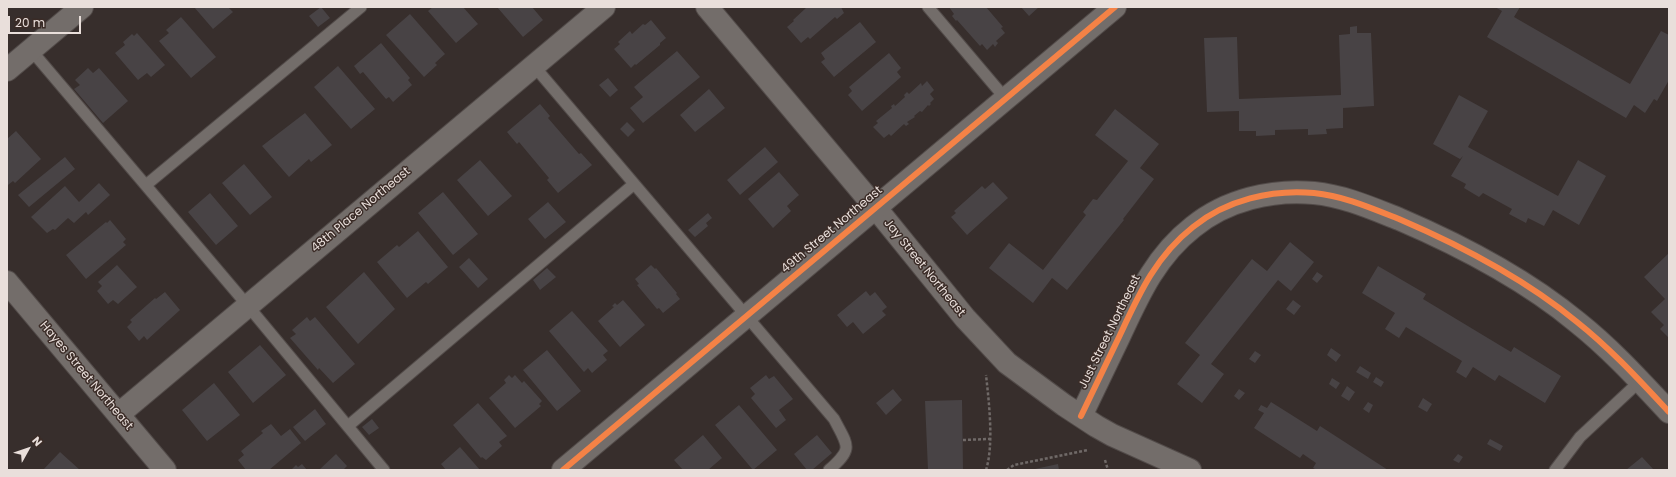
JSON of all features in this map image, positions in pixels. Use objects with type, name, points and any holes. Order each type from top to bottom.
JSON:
[{"type":"street","points":[[7,70],[82,7]]},
{"type":"street","name":"48th Place Northeast","points":[[119,414],[604,7]]},
{"type":"street","name":"Jay Street Northeast","points":[[707,7],[965,318],[1007,363],[1081,416],[1112,435],[1190,470]]},
{"type":"street","name":"49th Street Northeast","points":[[563,470],[1115,7]]},
{"type":"street","name":"Just Street Northeast","points":[[1081,416],[1144,284],[1166,253],[1193,226],[1220,210],[1250,198],[1281,192],[1329,195],[1361,203],[1437,235],[1468,252],[1528,287],[1557,307],[1594,337],[1640,381],[1669,412]]},
{"type":"street","name":"Hayes Street Northeast","points":[[7,282],[165,470]]},
{"type":"lane","points":[[146,185],[361,7]]},
{"type":"lane","points":[[928,7],[1005,98]]},
{"type":"lane","points":[[31,50],[248,306],[384,470]]},
{"type":"lane","points":[[534,66],[746,316],[771,343],[834,419],[846,441],[846,450],[843,457],[829,470]]},
{"type":"lane","points":[[348,426],[634,184]]},
{"type":"lane","points":[[1555,470],[1580,437],[1640,381]]},
{"type":"path","points":[[986,375],[989,396],[990,457],[986,470]]},
{"type":"path","points":[[963,440],[989,439]]},
{"type":"path","points":[[1007,470],[1014,465],[1088,450]]},
{"type":"path","points":[[1105,460],[1108,470]]},
{"type":"building","points":[[194,7],[228,7],[233,12],[213,29]]},
{"type":"building","points":[[321,7],[330,18],[318,27],[309,16]]},
{"type":"building","points":[[433,7],[463,7],[478,24],[456,43],[428,11]]},
{"type":"building","points":[[497,7],[532,7],[543,20],[523,37]]},
{"type":"building","points":[[807,7],[841,7],[844,13],[837,19],[835,17],[810,39],[808,37],[801,43],[787,27]]},
{"type":"building","points":[[949,7],[986,7],[1003,27],[1001,28],[1005,33],[996,41],[998,43],[995,47],[993,44],[987,50],[982,44],[980,46],[957,20],[956,21],[952,16],[954,14]]},
{"type":"building","points":[[1021,7],[1039,7],[1029,16]]},
{"type":"building","points":[[1495,7],[1520,7],[1514,17],[1630,84],[1661,31],[1669,35],[1669,80],[1657,101],[1654,99],[1645,113],[1634,105],[1626,118],[1487,37],[1502,11]]},
{"type":"building","points":[[410,14],[445,54],[435,63],[437,65],[424,77],[386,35]]},
{"type":"building","points":[[181,17],[216,57],[191,78],[159,41],[169,33],[166,30]]},
{"type":"building","points":[[651,20],[666,38],[660,43],[660,45],[631,68],[614,49],[620,44],[618,42],[630,31],[632,34],[643,24],[645,25]]},
{"type":"building","points":[[860,22],[876,42],[834,77],[821,62],[825,59],[821,53]]},
{"type":"building","points":[[1357,26],[1357,33],[1371,33],[1374,106],[1343,108],[1343,128],[1326,129],[1327,134],[1308,135],[1308,129],[1275,130],[1275,135],[1256,136],[1256,131],[1239,131],[1239,111],[1207,112],[1204,38],[1237,37],[1239,99],[1341,95],[1339,35],[1350,34],[1350,27]]},
{"type":"building","points":[[137,33],[165,65],[151,77],[147,73],[138,80],[115,53],[125,45],[123,42],[132,34],[134,36]]},
{"type":"building","points":[[381,43],[410,78],[408,80],[412,85],[393,102],[389,97],[386,99],[363,72],[360,74],[354,66]]},
{"type":"building","points":[[677,51],[700,77],[643,123],[630,108],[643,97],[634,87]]},
{"type":"building","points":[[889,53],[901,68],[897,72],[901,77],[862,111],[848,95],[852,91],[849,87]]},
{"type":"building","points":[[338,66],[375,109],[351,129],[314,87]]},
{"type":"building","points":[[88,68],[93,73],[99,68],[128,101],[103,123],[74,89],[80,85],[75,80]]},
{"type":"building","points":[[608,78],[618,90],[610,97],[599,85]]},
{"type":"building","points":[[927,81],[934,90],[930,94],[934,99],[930,103],[931,104],[907,122],[909,124],[906,126],[904,124],[891,136],[889,134],[884,138],[873,127],[878,123],[876,121],[892,108],[891,106],[894,104],[895,106],[905,97],[904,95],[907,92],[909,94],[921,83],[922,86]]},
{"type":"building","points":[[709,89],[725,108],[695,132],[680,115]]},
{"type":"building","points":[[1459,95],[1488,111],[1468,147],[1558,196],[1578,160],[1606,176],[1579,225],[1553,210],[1544,226],[1528,218],[1526,223],[1509,214],[1512,209],[1483,193],[1479,197],[1464,188],[1466,184],[1451,176],[1463,156],[1460,159],[1433,144]]},
{"type":"building","points":[[540,104],[550,116],[548,118],[579,154],[581,153],[592,165],[558,193],[547,180],[549,178],[519,142],[517,144],[507,132]]},
{"type":"building","points":[[1115,109],[1159,144],[1140,168],[1154,179],[1123,219],[1124,220],[1067,290],[1052,278],[1033,303],[989,268],[1009,243],[1043,270],[1086,215],[1083,212],[1093,199],[1097,200],[1128,161],[1095,135]]},
{"type":"building","points":[[305,113],[332,145],[311,162],[309,159],[289,177],[262,146]]},
{"type":"building","points":[[627,122],[635,130],[628,137],[620,129]]},
{"type":"building","points":[[16,131],[41,159],[15,183],[13,181],[8,185],[7,139]]},
{"type":"building","points":[[765,147],[778,162],[740,195],[727,180]]},
{"type":"building","points":[[65,157],[75,169],[29,207],[18,195]]},
{"type":"building","points":[[480,160],[512,196],[488,216],[457,180]]},
{"type":"building","points":[[244,164],[272,197],[250,215],[222,183]]},
{"type":"building","points":[[779,172],[799,195],[787,206],[791,211],[773,228],[748,199]]},
{"type":"building","points":[[993,182],[1008,198],[967,235],[951,217],[956,213],[954,211],[982,186],[985,189]]},
{"type":"building","points":[[99,183],[110,195],[88,215],[86,212],[74,223],[68,218],[55,230],[53,229],[47,233],[31,217],[65,186],[79,202]]},
{"type":"building","points":[[443,192],[478,234],[453,255],[418,213]]},
{"type":"building","points":[[210,193],[238,226],[216,245],[188,212]]},
{"type":"building","points":[[548,202],[566,222],[545,239],[528,219]]},
{"type":"building","points":[[708,213],[712,218],[706,223],[708,226],[695,237],[688,230]]},
{"type":"building","points":[[110,220],[126,239],[123,242],[126,245],[86,279],[66,255]]},
{"type":"building","points":[[418,231],[448,267],[428,284],[426,282],[407,298],[377,262],[397,245],[399,247]]},
{"type":"building","points":[[1290,242],[1314,262],[1291,291],[1278,280],[1211,364],[1224,374],[1202,403],[1177,384],[1200,355],[1185,343],[1252,259],[1267,271]]},
{"type":"building","points":[[1669,253],[1669,338],[1660,329],[1664,325],[1651,312],[1665,299],[1644,277]]},
{"type":"building","points":[[469,258],[488,279],[478,288],[459,267]]},
{"type":"building","points":[[117,265],[137,287],[118,304],[113,300],[108,304],[97,291],[102,286],[98,282]]},
{"type":"building","points":[[651,265],[655,269],[656,268],[677,293],[676,294],[680,299],[663,313],[659,308],[657,309],[637,285],[639,284],[635,279]]},
{"type":"building","points":[[1378,266],[1426,294],[1423,299],[1511,352],[1514,347],[1561,376],[1545,403],[1499,375],[1495,381],[1473,367],[1466,378],[1456,372],[1462,361],[1406,327],[1399,338],[1385,329],[1395,313],[1362,293]]},
{"type":"building","points":[[547,268],[556,277],[540,290],[533,280]]},
{"type":"building","points":[[364,272],[395,309],[358,344],[326,307]]},
{"type":"building","points":[[1317,272],[1323,276],[1317,283],[1312,279]]},
{"type":"building","points":[[866,291],[870,296],[875,292],[887,307],[882,311],[886,315],[863,334],[853,322],[847,327],[837,315]]},
{"type":"building","points":[[165,292],[180,310],[147,340],[144,336],[139,341],[127,327],[132,322],[130,320],[155,298],[156,299]]},
{"type":"building","points":[[623,300],[645,325],[620,347],[598,321],[614,307],[612,306],[615,303],[617,305]]},
{"type":"building","points":[[1293,300],[1301,306],[1294,315],[1286,309]]},
{"type":"building","points":[[572,311],[608,351],[603,355],[607,360],[592,373],[588,368],[584,372],[549,331]]},
{"type":"building","points":[[307,317],[310,321],[315,317],[355,364],[333,383],[319,368],[318,370],[290,338],[296,334],[292,330]]},
{"type":"building","points":[[260,345],[286,375],[253,403],[228,372]]},
{"type":"building","points":[[1331,348],[1341,355],[1336,362],[1327,355]]},
{"type":"building","points":[[547,350],[581,391],[557,411],[523,370]]},
{"type":"building","points":[[1255,351],[1261,355],[1255,363],[1249,359]]},
{"type":"building","points":[[1360,366],[1371,373],[1368,379],[1356,372]]},
{"type":"building","points":[[509,375],[512,378],[515,375],[522,383],[524,381],[542,401],[539,404],[541,406],[515,428],[489,398],[506,383],[504,380]]},
{"type":"building","points":[[766,375],[769,379],[774,376],[793,399],[779,410],[786,420],[776,428],[751,398],[755,394],[750,388]]},
{"type":"building","points":[[1376,377],[1384,382],[1381,387],[1373,382]]},
{"type":"building","points":[[1332,378],[1340,383],[1336,389],[1329,384]]},
{"type":"building","points":[[214,383],[240,415],[207,441],[182,410]]},
{"type":"building","points":[[1347,386],[1355,392],[1349,401],[1341,396]]},
{"type":"building","points":[[893,389],[902,400],[886,415],[876,403]]},
{"type":"building","points":[[1239,389],[1245,393],[1239,400],[1234,396]]},
{"type":"building","points":[[1423,398],[1432,404],[1427,412],[1418,407]]},
{"type":"building","points":[[962,400],[963,470],[928,470],[925,401]]},
{"type":"building","points":[[1271,402],[1317,431],[1320,426],[1388,470],[1317,470],[1313,468],[1316,463],[1303,454],[1300,458],[1254,428],[1264,413],[1258,410],[1261,405],[1267,408]]},
{"type":"building","points":[[1368,402],[1373,405],[1369,413],[1363,409]]},
{"type":"building","points":[[478,403],[507,436],[499,442],[502,446],[486,460],[482,457],[481,458],[453,425]]},
{"type":"building","points":[[739,405],[777,450],[753,470],[715,425]]},
{"type":"building","points":[[315,409],[326,424],[305,441],[293,427]]},
{"type":"building","points":[[372,419],[379,428],[369,435],[362,427]]},
{"type":"building","points":[[271,424],[281,436],[290,429],[301,443],[269,470],[246,470],[238,460],[244,455],[241,451],[263,433],[261,431]]},
{"type":"building","points":[[703,435],[722,458],[708,470],[683,470],[674,460]]},
{"type":"building","points":[[817,435],[832,453],[812,470],[807,470],[794,454]]},
{"type":"building","points":[[1490,439],[1503,446],[1500,451],[1487,444]]},
{"type":"building","points":[[460,447],[480,470],[446,470],[441,464]]},
{"type":"building","points":[[60,452],[80,470],[43,470]]},
{"type":"building","points":[[336,454],[347,466],[343,470],[319,470]]},
{"type":"building","points":[[1458,454],[1463,457],[1459,463],[1453,460]]},
{"type":"building","points":[[1642,457],[1654,470],[1626,470]]},
{"type":"building","points":[[302,464],[307,470],[291,470],[296,465],[298,467]]},
{"type":"building","points":[[1058,464],[1059,470],[1035,470],[1035,469]]},
{"type":"cycle path","points":[[563,470],[1115,7]]},
{"type":"cycle path","points":[[1081,416],[1142,290],[1159,263],[1180,238],[1206,218],[1235,203],[1266,195],[1298,192],[1336,197],[1357,203],[1423,229],[1492,264],[1557,306],[1590,332],[1669,412]]}]
